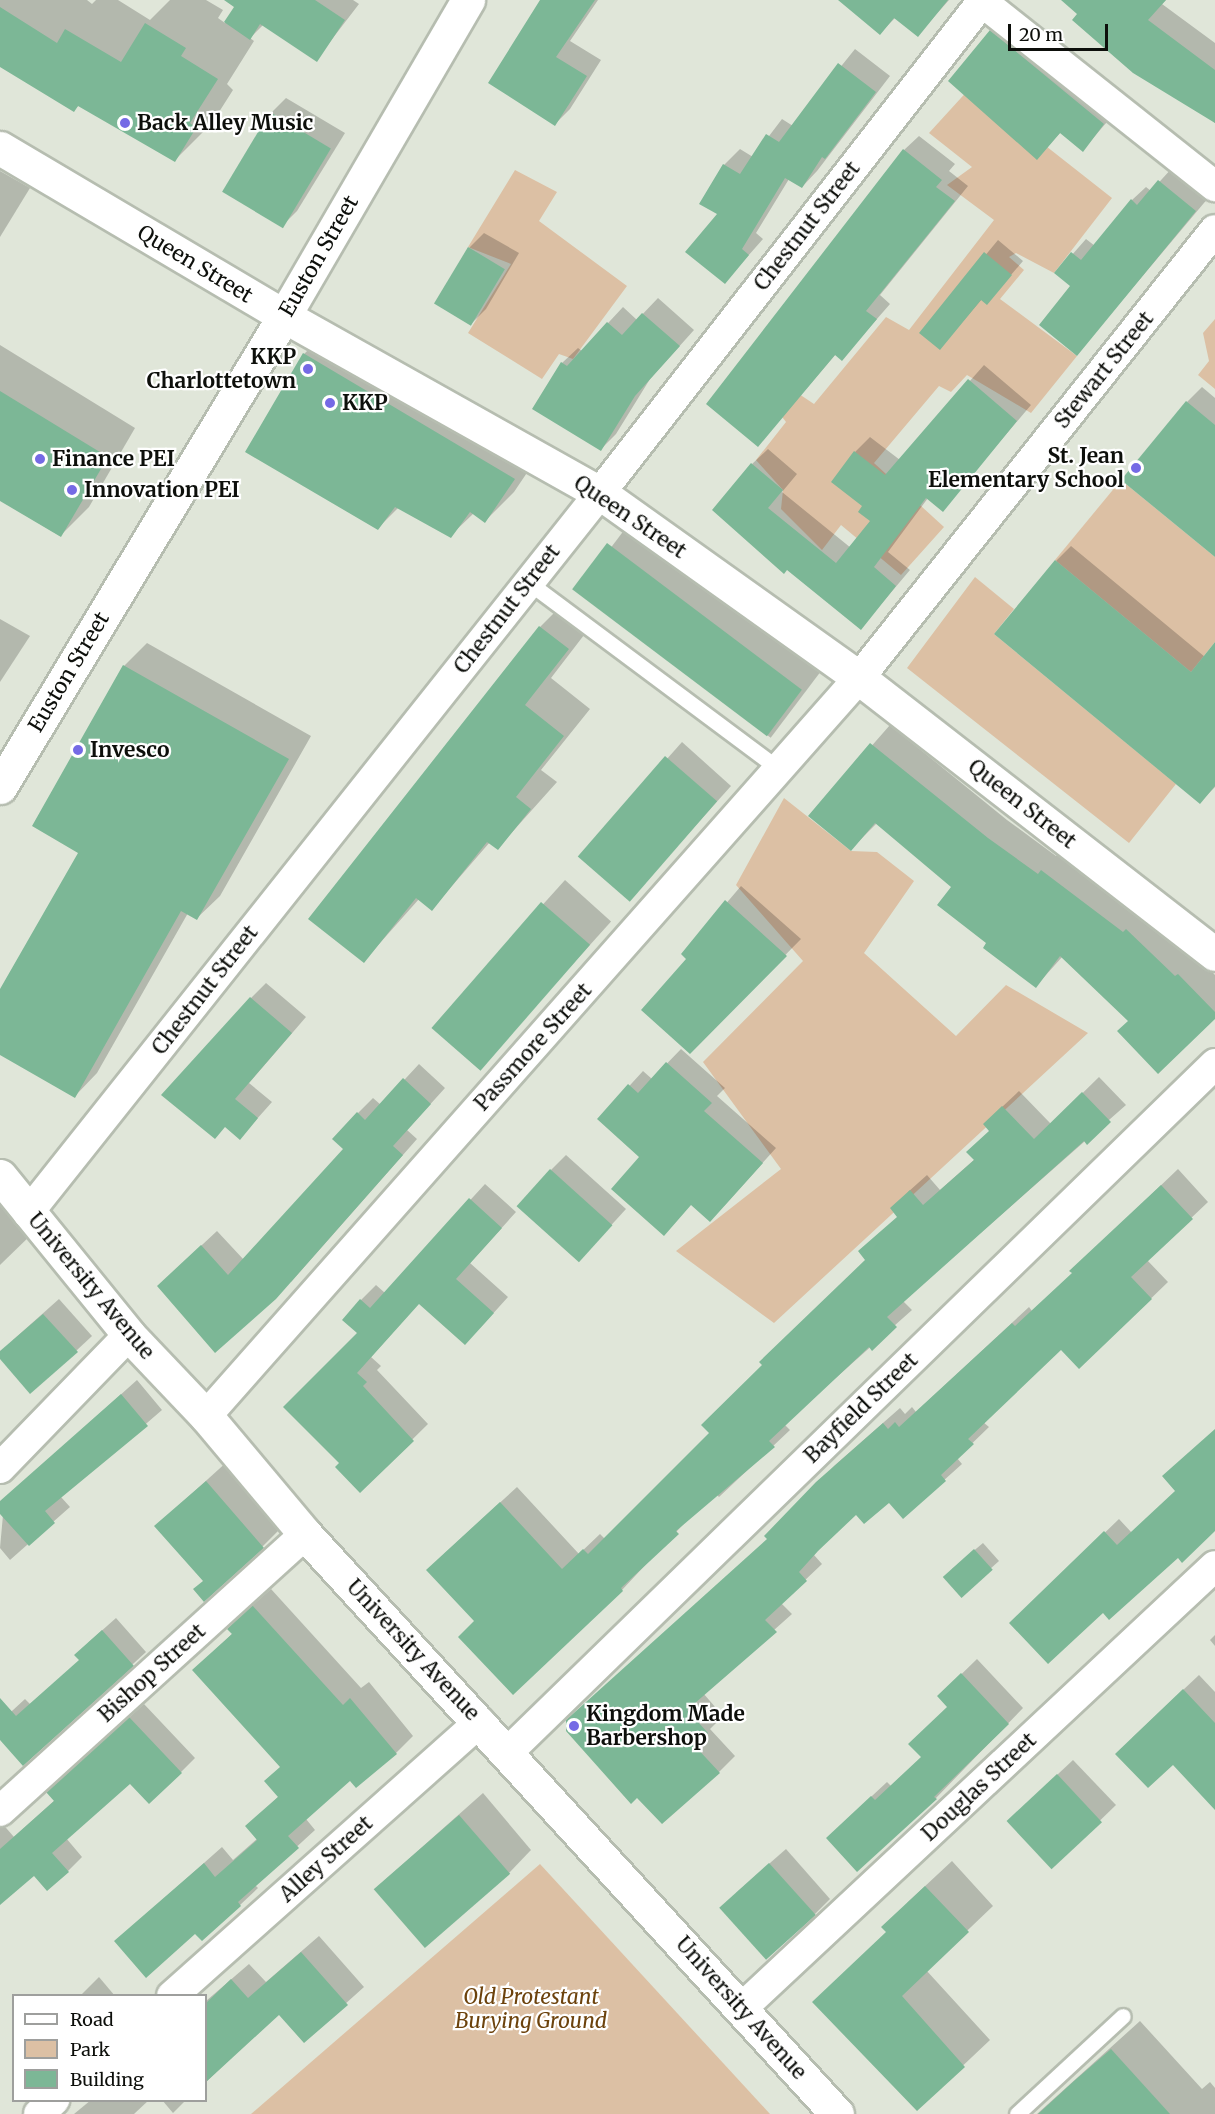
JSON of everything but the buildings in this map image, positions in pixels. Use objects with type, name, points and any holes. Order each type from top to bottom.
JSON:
[{"type":"main road","name":"Euston Street","points":[[0,787],[284,316],[468,0]]},
{"type":"main road","name":"Queen Street","points":[[0,148],[284,316],[600,493],[859,678],[1215,954]]},
{"type":"main road","name":"University Avenue","points":[[0,1176],[129,1335],[206,1416],[305,1534],[480,1722],[837,2114]]},
{"type":"street","points":[[981,1],[1215,186]]},
{"type":"street","name":"Chestnut Street","points":[[28,1213],[600,493],[981,1]]},
{"type":"street","name":"Stewart Street","points":[[859,678],[1215,230]]},
{"type":"street","name":"Passmore Street","points":[[206,1416],[859,678]]},
{"type":"street","name":"Bayfield Street","points":[[507,1753],[1215,1064]]},
{"type":"street","points":[[0,1467],[129,1335]]},
{"type":"street","name":"Bishop Street","points":[[0,1811],[305,1534]]},
{"type":"street","name":"Douglas Street","points":[[742,2008],[1215,1566]]},
{"type":"street","name":"Alley Street","points":[[173,1994],[480,1722]]},
{"type":"street","points":[[39,2114],[52,2102]]},
{"type":"lane","points":[[528,582],[779,769]]},
{"type":"lane","points":[[1017,2114],[1123,2016]]},
{"type":"green space","points":[[971,87],[1112,198],[1054,273],[1016,253],[1009,257],[1024,270],[1000,299],[1077,356],[1031,413],[967,375],[951,392],[939,386],[874,463],[944,527],[901,575],[841,525],[822,550],[781,509],[783,490],[756,460],[786,422],[770,401],[790,388],[814,404],[886,317],[909,330],[994,220],[947,185],[972,167],[929,133]]},
{"type":"green space","points":[[515,170],[557,192],[539,221],[627,286],[573,359],[559,354],[542,379],[468,333],[511,264],[468,247]]},
{"type":"green space","points":[[1215,319],[1215,389],[1198,375],[1209,361],[1203,333]]},
{"type":"green space","points":[[1121,480],[1215,557],[1215,642],[1191,672],[1055,560]]},
{"type":"green space","points":[[975,577],[1014,609],[994,634],[1176,784],[1129,843],[907,668]]},
{"type":"green space","points":[[784,798],[851,851],[877,852],[914,881],[864,953],[956,1036],[1006,985],[1088,1033],[774,1323],[676,1251],[781,1169],[703,1062],[803,961],[736,885]]},
{"type":"green space","name":"Old Protestant Burying Ground","points":[[540,1864],[770,2114],[251,2114]]},
{"type":"place","name":"Back Alley Music","points":[[125,123]]},
{"type":"place","name":"KKP Charlottetown","points":[[308,369]]},
{"type":"place","name":"KKP","points":[[330,403]]},
{"type":"place","name":"Finance PEI","points":[[40,459]]},
{"type":"place","name":"St. Jean Elementary School","points":[[1136,468]]},
{"type":"place","name":"Innovation PEI","points":[[72,490]]},
{"type":"place","name":"Invesco","points":[[78,750]]},
{"type":"place","name":"Kingdom Made Barbershop","points":[[574,1726]]}]
